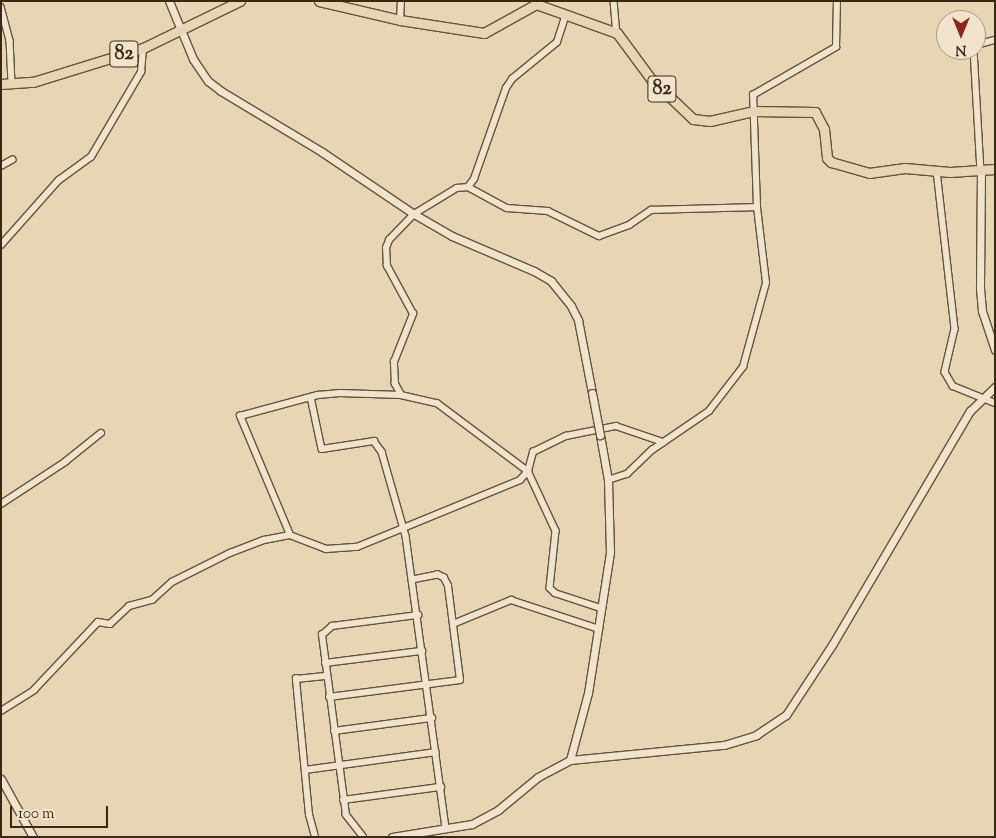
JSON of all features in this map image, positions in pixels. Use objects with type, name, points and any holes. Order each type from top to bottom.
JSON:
[{"type":"main road","name":"82","points":[[1,84],[33,82],[143,48],[240,1]]},
{"type":"main road","points":[[319,1],[400,20],[484,33],[536,4],[617,33]]},
{"type":"main road","name":"82","points":[[617,33],[651,79],[694,119],[710,121],[753,111],[815,112],[824,129],[827,158],[831,162],[870,173],[905,168],[938,171],[981,171],[995,169]]},
{"type":"street","points":[[169,1],[193,59],[208,81],[220,91],[322,152],[414,214],[452,236],[534,270],[551,281],[571,306],[578,320],[608,480],[610,552],[588,693],[570,760]]},
{"type":"street","points":[[400,20],[401,1]]},
{"type":"street","points":[[614,1],[617,33]]},
{"type":"street","points":[[608,480],[626,474],[663,442],[719,402],[743,367],[766,283],[757,207],[754,95],[836,47],[838,1]]},
{"type":"street","points":[[1,8],[10,41],[12,84]]},
{"type":"street","points":[[468,187],[474,179],[506,88],[512,79],[557,42],[566,15]]},
{"type":"street","points":[[1,245],[59,180],[91,157],[141,72],[143,48]]},
{"type":"street","points":[[975,60],[981,171],[980,288],[982,311],[995,350]]},
{"type":"street","points":[[1,166],[12,160]]},
{"type":"street","points":[[938,171],[955,329],[945,372],[953,386],[995,403]]},
{"type":"street","points":[[401,395],[395,384],[394,362],[413,314],[387,266],[386,248],[389,240],[414,214],[457,188],[468,187],[508,208],[548,211],[599,236],[629,225],[651,210],[757,207]]},
{"type":"street","points":[[392,837],[416,831],[446,829],[486,817],[538,776],[570,760],[724,745],[756,735],[786,715],[832,645],[970,410],[995,387]]},
{"type":"street","points":[[290,536],[240,416],[311,397],[340,393],[401,395],[448,408],[528,471],[556,531],[550,588],[601,608]]},
{"type":"street","points":[[311,397],[322,448],[374,441],[379,444],[402,529],[406,536],[446,829]]},
{"type":"street","points":[[1,711],[34,690],[98,622],[110,624],[129,606],[152,600],[172,582],[230,553],[264,540],[290,536],[326,549],[346,550],[520,480],[528,471],[533,452],[566,436],[616,426],[663,442]]},
{"type":"street","points":[[1,504],[65,462],[101,433]]},
{"type":"street","points":[[329,697],[460,680],[453,624],[444,578],[420,576],[413,580]]},
{"type":"street","points":[[453,624],[511,600],[599,629]]},
{"type":"street","points":[[363,837],[346,815],[322,636],[332,626],[418,615]]},
{"type":"street","points":[[325,663],[422,651]]},
{"type":"street","points":[[315,837],[308,814],[306,770],[296,679],[327,676]]},
{"type":"street","points":[[334,731],[432,718]]},
{"type":"street","points":[[306,770],[436,752]]},
{"type":"street","points":[[1,779],[32,837]]},
{"type":"street","points":[[343,800],[441,787]]}]
